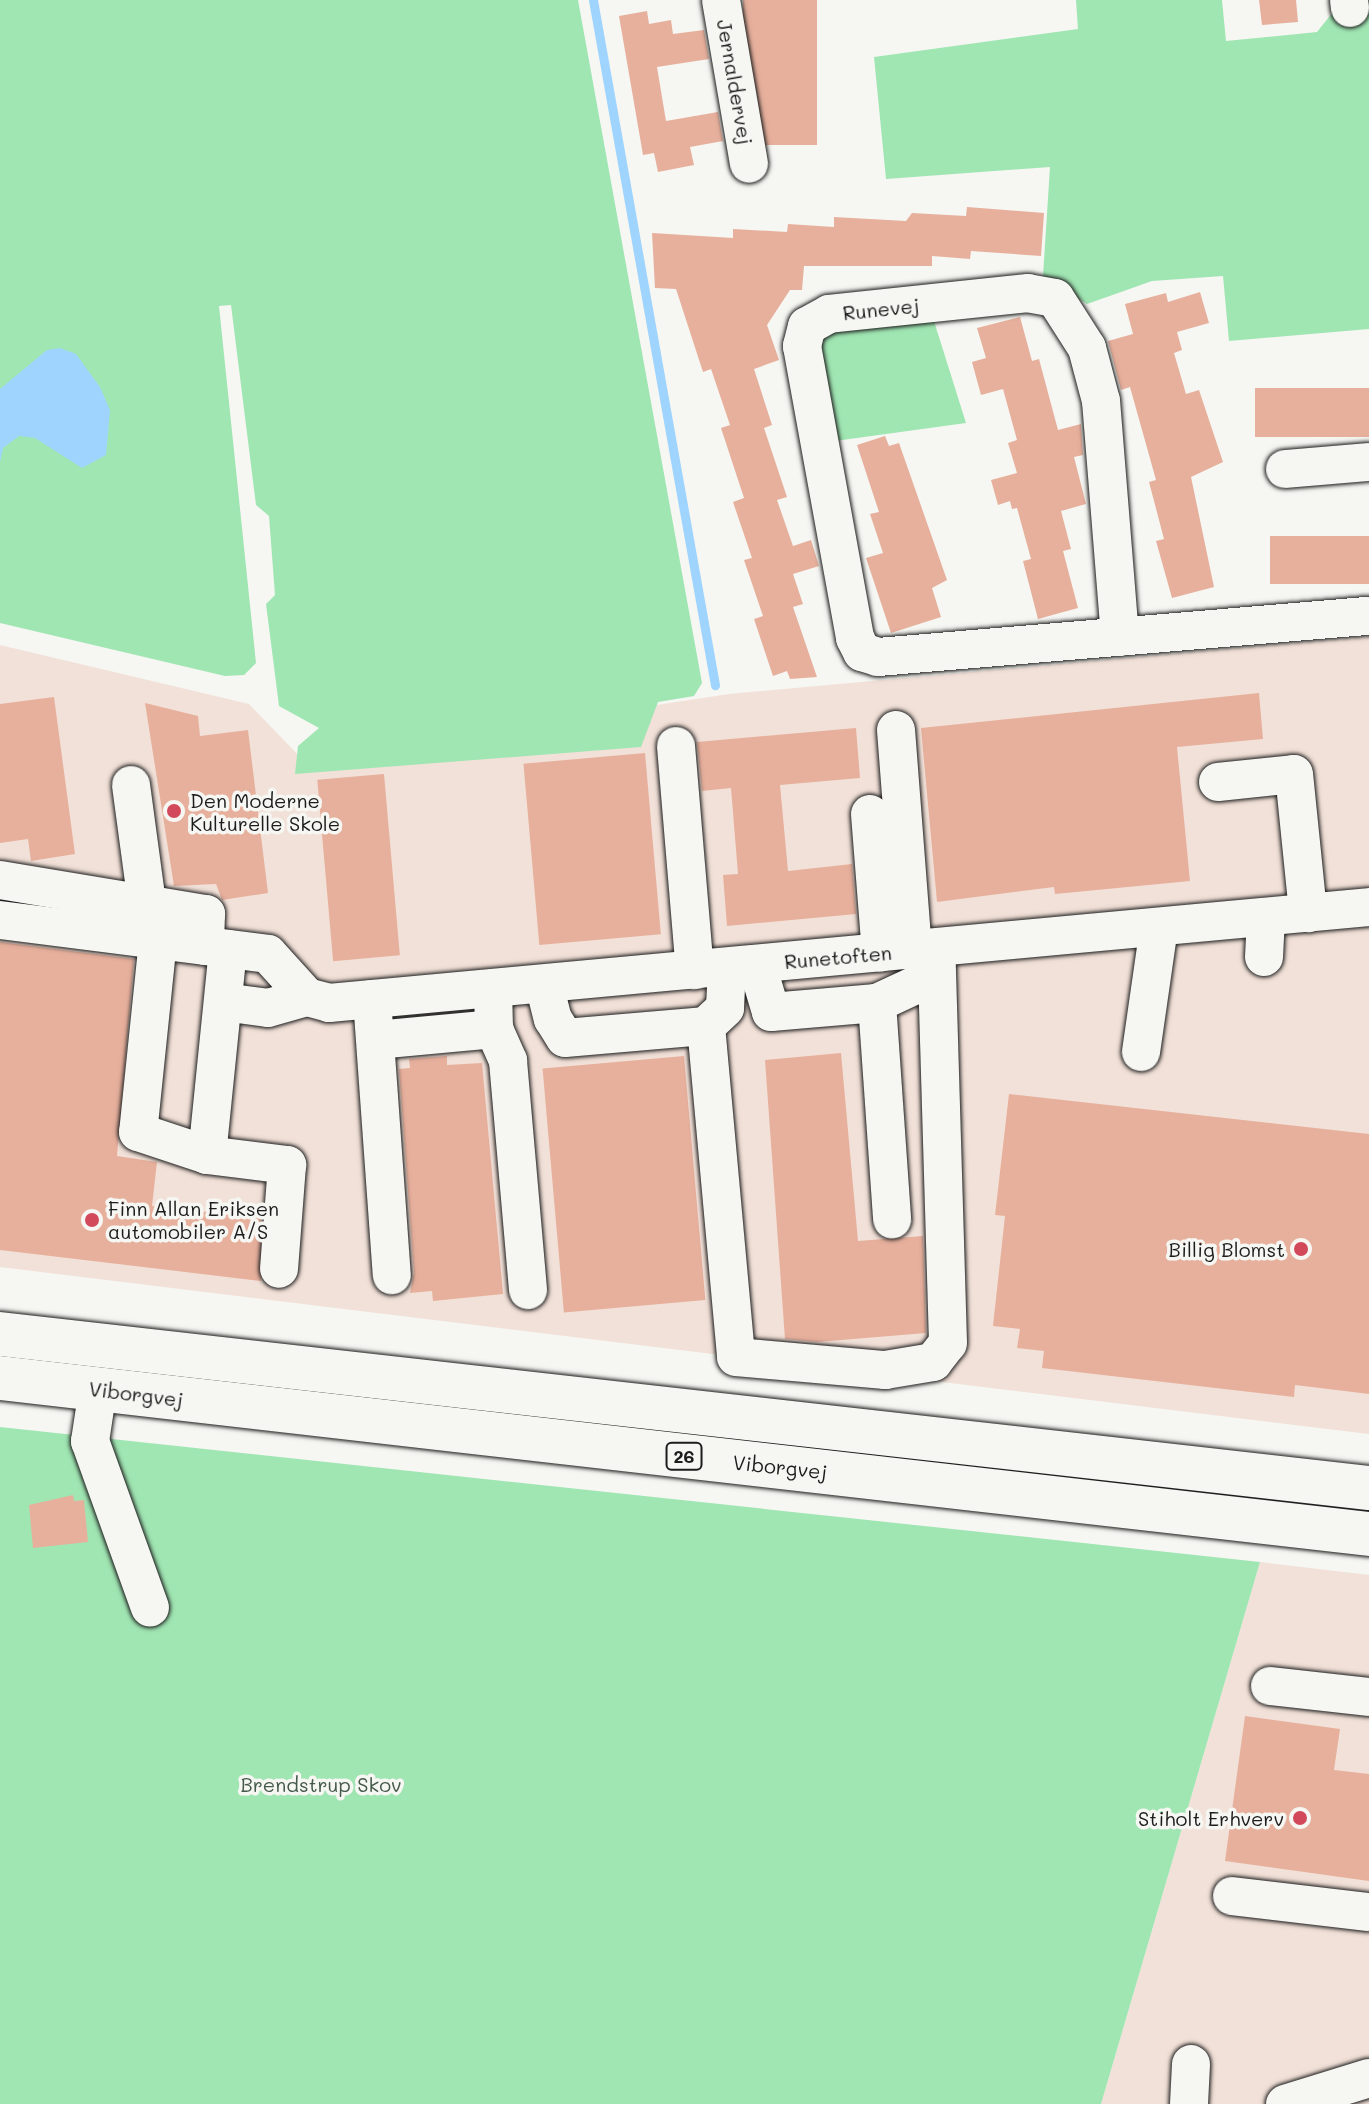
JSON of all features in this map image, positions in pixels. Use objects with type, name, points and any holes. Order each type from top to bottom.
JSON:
[{"type":"main road","name":"26","points":[[0,1334],[1369,1488]]},
{"type":"main road","name":"Viborgvej","points":[[0,1378],[1369,1534]]},
{"type":"street","name":"Jernaldervej","points":[[721,0],[749,164]]},
{"type":"street","name":"Runevej","points":[[1120,637],[1101,401],[1087,348],[1055,298],[1028,293],[829,314],[807,326],[802,346],[855,638],[862,652],[878,657],[1120,637],[1369,616]]},
{"type":"street","points":[[1285,469],[1369,462]]},
{"type":"street","points":[[706,1026],[736,1357],[885,1370],[933,1362],[948,1343],[896,730]]},
{"type":"street","points":[[544,984],[553,1019],[565,1038],[706,1026],[725,1008],[726,967],[676,746]]},
{"type":"street","points":[[1218,782],[1294,774],[1308,913]]},
{"type":"street","points":[[131,785],[147,904]]},
{"type":"street","points":[[870,814],[917,957]]},
{"type":"street","points":[[0,880],[206,914],[217,948],[223,1002],[207,1155]]},
{"type":"street","name":"Runetoften","points":[[307,997],[329,1003],[726,967],[917,957],[1159,927],[1369,907]]},
{"type":"street","points":[[1264,957],[1266,917]]},
{"type":"street","points":[[0,920],[268,954],[307,997],[268,1008],[223,1002]]},
{"type":"street","points":[[1141,1052],[1159,927]]},
{"type":"street","points":[[158,940],[138,1132],[207,1155],[287,1165],[279,1269]]},
{"type":"street","points":[[726,967],[771,1012],[877,1003],[917,957]]},
{"type":"street","points":[[493,988],[494,1029],[508,1061],[528,1290]]},
{"type":"street","points":[[372,999],[376,1040],[373,1065],[392,1275]]},
{"type":"street","points":[[877,1003],[892,1219]]},
{"type":"street","points":[[376,1040],[494,1029]]},
{"type":"street","points":[[98,1389],[90,1441],[150,1608]]},
{"type":"street","points":[[1270,1686],[1369,1697]]},
{"type":"street","points":[[1232,1896],[1369,1912]]},
{"type":"street","points":[[1189,2104],[1191,2064]]},
{"type":"street","points":[[1296,2102],[1369,2078]]},
{"type":"shaded area","points":[[1369,636],[1369,1434],[0,1267],[0,645],[249,704],[302,759],[729,694]]},
{"type":"shaded area","points":[[1260,1562],[1369,1575],[1369,2104],[1101,2104]]},
{"type":"green space","points":[[0,0],[578,0],[702,683],[694,696],[658,702],[641,747],[295,774],[298,746],[319,728],[279,706],[266,604],[275,595],[269,516],[256,505],[231,305],[219,306],[256,663],[244,675],[225,676],[0,623]]},
{"type":"green space","points":[[1076,0],[1222,0],[1226,41],[1317,32],[1333,12],[1369,0],[1369,329],[1229,341],[1223,276],[1152,281],[1087,304],[1043,276],[1050,167],[886,179],[874,57],[1078,29]]},
{"type":"green space","points":[[933,318],[966,423],[835,441],[816,332]]},
{"type":"green space","name":"Brendstrup Skov","points":[[0,1427],[1260,1562],[1101,2104],[0,2104]]},
{"type":"water","points":[[60,348],[76,354],[100,387],[110,410],[106,455],[82,468],[35,438],[19,436],[3,448],[0,462],[0,389],[47,350]]},
{"type":"building","points":[[743,0],[817,0],[817,145],[743,145]]},
{"type":"building","points":[[1259,0],[1296,0],[1298,22],[1262,25]]},
{"type":"building","points":[[647,11],[649,24],[671,20],[673,34],[704,30],[709,59],[657,67],[666,121],[718,112],[723,141],[690,147],[694,165],[658,172],[654,153],[643,155],[619,16]]},
{"type":"building","points":[[967,207],[1044,213],[1041,256],[971,251],[970,259],[932,256],[932,266],[804,266],[802,290],[790,290],[767,325],[779,360],[754,369],[772,425],[764,428],[787,497],[777,500],[793,546],[811,540],[819,566],[793,574],[803,604],[793,607],[817,677],[790,679],[787,671],[773,676],[754,619],[763,616],[744,560],[752,558],[733,502],[744,498],[721,428],[730,425],[711,369],[703,372],[676,289],[655,288],[652,233],[733,238],[733,229],[787,232],[788,224],[834,227],[834,217],[906,221],[912,213],[966,216]]},
{"type":"building","points":[[1200,292],[1209,323],[1177,332],[1182,350],[1174,353],[1186,394],[1199,390],[1223,462],[1191,477],[1214,587],[1172,598],[1156,541],[1164,539],[1149,482],[1156,480],[1130,387],[1121,390],[1108,341],[1133,334],[1125,304],[1166,293],[1168,302]]},
{"type":"building","points":[[1020,317],[1032,361],[1039,359],[1058,430],[1081,424],[1083,455],[1074,457],[1086,504],[1061,511],[1071,549],[1063,551],[1078,608],[1038,619],[1023,561],[1031,559],[1017,508],[1012,509],[1010,501],[998,505],[991,480],[1017,473],[1008,443],[1017,440],[1003,389],[981,395],[972,362],[986,358],[977,328]]},
{"type":"building","points":[[1255,388],[1369,388],[1369,437],[1255,437]]},
{"type":"building","points":[[885,436],[889,446],[899,443],[947,580],[932,588],[941,617],[891,633],[866,558],[883,553],[870,514],[879,512],[857,445]]},
{"type":"building","points":[[1270,536],[1369,536],[1369,584],[1270,584]]},
{"type":"building","points":[[1259,693],[1263,739],[1177,747],[1190,881],[1055,894],[1054,887],[937,902],[921,728]]},
{"type":"building","points":[[54,697],[75,854],[31,861],[28,839],[0,843],[0,704]]},
{"type":"building","points":[[145,703],[198,716],[200,736],[248,730],[268,893],[222,900],[216,884],[174,886]]},
{"type":"building","points":[[856,728],[860,778],[780,785],[788,871],[852,864],[856,914],[727,926],[723,875],[738,874],[731,788],[702,791],[697,742]]},
{"type":"building","points":[[645,753],[661,934],[539,945],[523,764]]},
{"type":"building","points":[[384,774],[400,955],[333,961],[317,780]]},
{"type":"building","points":[[0,942],[134,959],[117,1156],[157,1162],[152,1206],[261,1218],[261,1281],[0,1250]]},
{"type":"building","points":[[841,1053],[858,1241],[923,1236],[926,1333],[817,1342],[785,1339],[765,1060]]},
{"type":"building","points":[[447,1056],[447,1065],[482,1063],[503,1294],[433,1301],[432,1291],[410,1293],[414,1273],[399,1069],[410,1068],[409,1059]]},
{"type":"building","points":[[684,1056],[705,1300],[564,1312],[543,1068]]},
{"type":"building","points":[[1009,1094],[1369,1134],[1369,1394],[1295,1385],[1294,1397],[1042,1368],[1044,1351],[1017,1348],[1020,1329],[993,1326],[1005,1216],[995,1215]]},
{"type":"building","points":[[73,1495],[74,1501],[84,1500],[88,1542],[33,1548],[29,1505]]},
{"type":"building","name":"Stiholt Erhverv","points":[[1245,1716],[1340,1729],[1334,1770],[1369,1774],[1369,1881],[1225,1861]]},
{"type":"waterway","points":[[593,0],[715,685]]},
{"type":"place","name":"Den Moderne Kulturelle Skole","points":[[174,811]]},
{"type":"place","name":"Finn Allan Eriksen automobiler A/S","points":[[92,1220]]},
{"type":"place","name":"Billig Blomst","points":[[1301,1249]]},
{"type":"place","name":"Stiholt Erhverv","points":[[1300,1818]]}]
